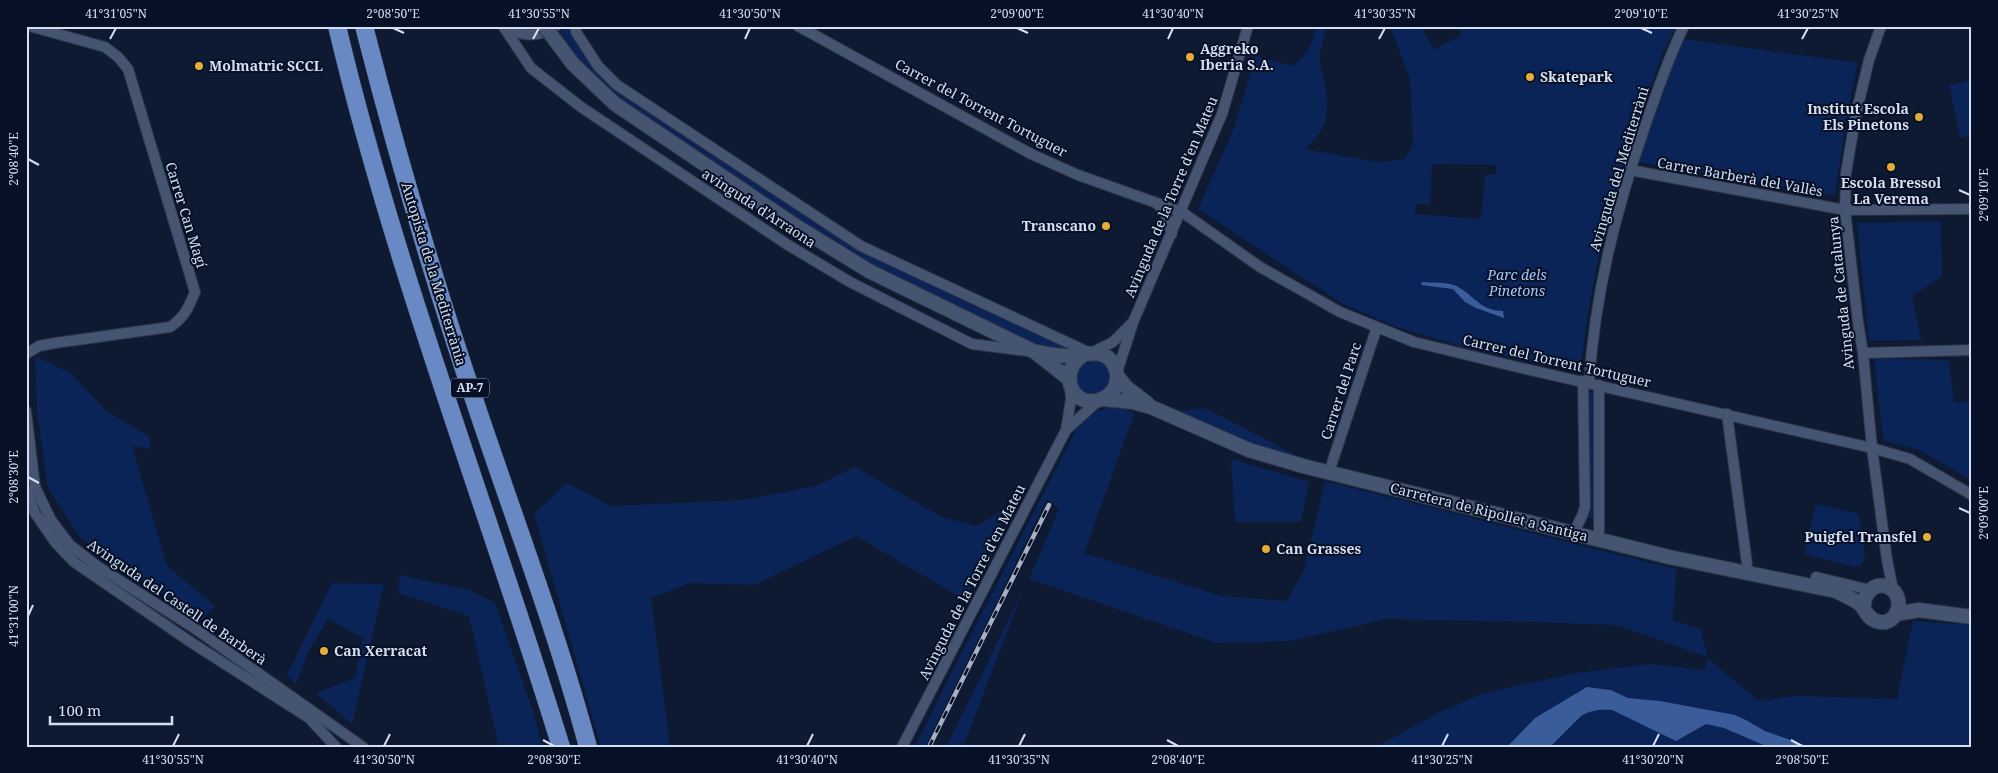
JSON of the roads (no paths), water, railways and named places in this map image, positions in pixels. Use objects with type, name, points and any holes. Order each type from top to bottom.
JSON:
[{"type":"highway","name":"Autopista de la Mediterrània","points":[[337,26],[392,230],[526,635],[560,747]]},
{"type":"highway","name":"Autopista de la Mediterrània","points":[[364,26],[391,131],[433,274],[548,617],[588,747]]},
{"type":"main road","points":[[551,30],[573,64],[615,104],[816,240],[869,272],[1035,352],[1070,383],[1081,398],[1094,401],[1133,402],[1151,407]]},
{"type":"main road","points":[[1035,352],[1060,356],[1089,353],[1109,358],[1126,387],[1151,407]]},
{"type":"main road","points":[[1070,383],[1072,365],[1089,353]]},
{"type":"main road","points":[[1101,400],[1110,394],[1115,387],[1117,374]]},
{"type":"main road","name":"Carretera de Ripollet a Santiga","points":[[1151,407],[1237,445],[1295,464],[1669,557],[1836,591]]},
{"type":"main road","points":[[1836,591],[1885,586],[1937,611]]},
{"type":"main road","points":[[1864,608],[1864,600],[1871,588]]},
{"type":"main road","points":[[1836,591],[1852,599],[1864,608],[1869,617],[1878,622],[1885,622],[1896,614],[1919,610],[1972,617]]},
{"type":"main road","points":[[1895,592],[1899,605],[1896,614]]},
{"type":"street","name":"Carrer Can Magí","points":[[26,354],[39,346],[170,327],[178,322],[188,310],[194,292],[128,70],[118,57],[105,47],[28,26]]},
{"type":"street","points":[[505,26],[512,31],[528,35],[542,34],[551,30]]},
{"type":"street","name":"avinguda d'Arraona","points":[[505,26],[531,68],[581,107],[788,246],[850,282],[972,344],[1035,352]]},
{"type":"street","name":"avinguda d'Arraona","points":[[574,26],[598,66],[617,85],[861,246],[1089,353]]},
{"type":"street","name":"Carrer del Torrent Tortuguer","points":[[798,26],[1031,154],[1078,175],[1182,212],[1260,267],[1340,312],[1414,342],[1872,448],[1910,459],[1972,495]]},
{"type":"street","name":"Avinguda del Mediterràni","points":[[1576,526],[1585,507],[1590,383],[1602,279],[1611,237],[1630,170],[1661,81],[1684,26]]},
{"type":"street","name":"Avinguda de Catalunya","points":[[1881,26],[1869,60],[1856,114],[1846,173],[1845,210],[1863,353],[1872,448],[1887,560],[1895,592]]},
{"type":"street","name":"Avinguda de la Torre d'en Mateu","points":[[1117,374],[1134,320],[1182,212],[1222,114],[1247,27]]},
{"type":"street","name":"Carrer Barberà del Vallès","points":[[1630,170],[1845,210],[1972,209]]},
{"type":"street","points":[[1156,203],[1164,210],[1172,234]]},
{"type":"street","name":"Avinguda de la Torre d'en Mateu","points":[[1089,353],[1113,342],[1134,320]]},
{"type":"street","name":"Carrer del Parc","points":[[1332,463],[1377,327]]},
{"type":"street","points":[[1863,353],[1972,350]]},
{"type":"street","name":"Avinguda de la Torre d'en Mateu","points":[[902,747],[1066,430],[1071,400],[1070,383]]},
{"type":"street","name":"Avinguda del Mediterràni","points":[[1590,383],[1599,531]]},
{"type":"street","name":"Avinguda de la Torre d'en Mateu","points":[[1066,430],[1101,400]]},
{"type":"street","name":"Avinguda del Castell de Barberà","points":[[26,411],[35,487],[51,520],[70,545],[96,566],[198,630],[363,747]]},
{"type":"street","points":[[1727,414],[1747,564]]},
{"type":"street","name":"Avinguda del Castell de Barberà","points":[[26,489],[35,513],[55,542],[74,562],[189,641],[309,718],[336,747]]},
{"type":"street","name":"Avinguda de Catalunya","points":[[1871,588],[1881,580],[1887,560]]},
{"type":"street","points":[[1816,577],[1871,588]]},
{"type":"railway","points":[[929,747],[1049,505]]},
{"type":"place","name":"Aggreko Iberia S.A.","points":[[1190,57]]},
{"type":"place","name":"Molmatric SCCL","points":[[199,66]]},
{"type":"place","name":"Skatepark","points":[[1530,77]]},
{"type":"place","name":"Institut Escola Els Pinetons","points":[[1919,117]]},
{"type":"place","name":"Escola Bressol La Verema","points":[[1891,167]]},
{"type":"place","name":"Transcano","points":[[1106,226]]},
{"type":"place","name":"Puigfel Transfel","points":[[1927,537]]},
{"type":"place","name":"Can Grasses","points":[[1266,549]]},
{"type":"place","name":"Can Xerracat","points":[[324,651]]},
{"type":"park label","name":"Parc dels Pinetons","points":[[1517,284]]}]
